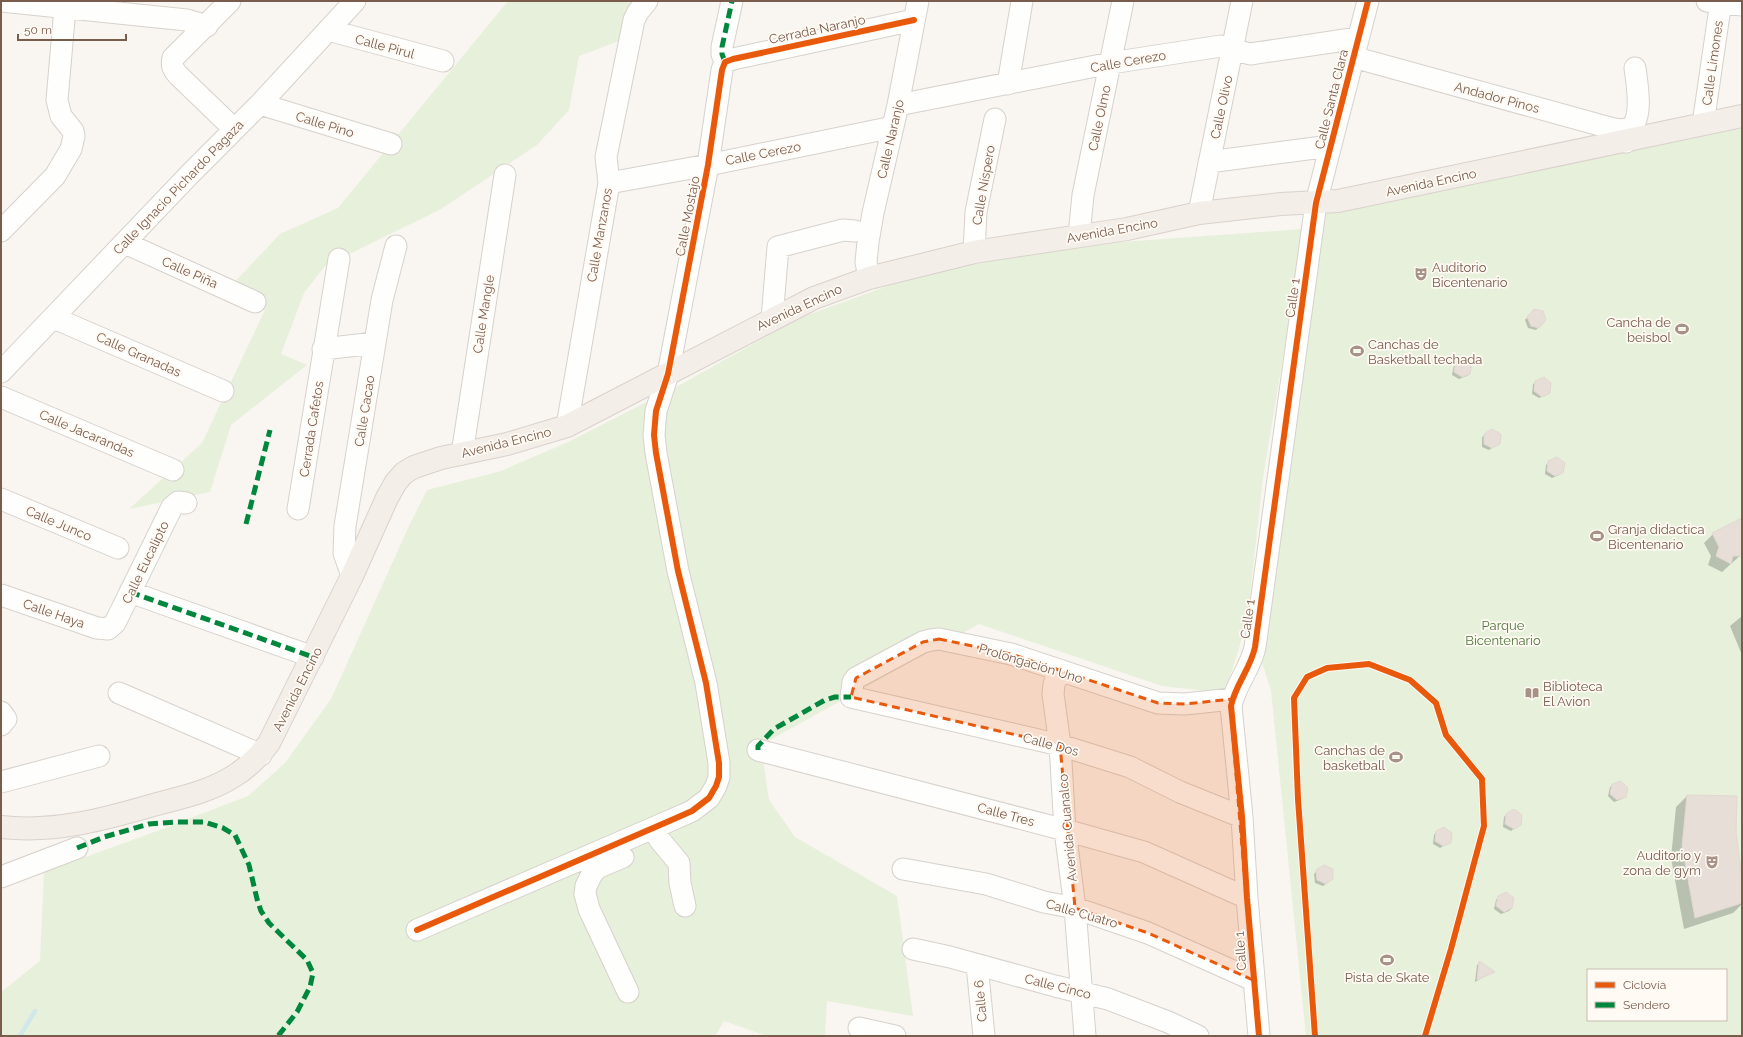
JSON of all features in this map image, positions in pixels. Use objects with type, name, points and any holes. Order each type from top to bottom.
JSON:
[{"type":"main road","name":"Avenida Encino","points":[[1,827],[37,830],[58,828],[93,821],[194,794],[233,777],[248,767],[261,755],[269,743],[313,657],[396,482],[404,473],[414,467],[507,444],[567,426],[772,318],[814,298],[869,278],[974,252],[1127,228],[1199,213],[1281,204],[1338,201],[1627,135],[1703,124],[1742,116]]},
{"type":"street","points":[[1,1],[187,20],[207,26]]},
{"type":"street","points":[[230,1],[207,26],[173,58],[172,66],[178,75],[234,129]]},
{"type":"street","name":"Calle Ignacio Pichardo Pagaza","points":[[1,372],[234,129],[260,104],[355,1]]},
{"type":"street","name":"Calle Manzanos","points":[[567,426],[608,183],[606,157],[634,20],[638,12],[647,1]]},
{"type":"street","name":"Calle Mostajo","points":[[663,831],[709,798],[720,777],[706,683],[678,571],[654,435],[656,412],[668,374],[708,165],[722,70],[725,62],[722,54],[722,47],[732,1]]},
{"type":"street","points":[[1008,84],[1022,1]]},
{"type":"street","name":"Calle Olmo","points":[[1079,236],[1083,195],[1123,1]]},
{"type":"street","name":"Calle Olivo","points":[[1199,213],[1242,1]]},
{"type":"street","name":"Calle Santa Clara","points":[[1316,203],[1368,1]]},
{"type":"street","points":[[1716,2],[1742,5]]},
{"type":"street","name":"Calle Limones","points":[[1703,124],[1716,2]]},
{"type":"street","points":[[1,231],[55,176],[71,149],[74,136],[73,131],[61,116],[57,100],[65,8]]},
{"type":"street","name":"Cerrada Naranjo","points":[[725,62],[916,10]]},
{"type":"street","name":"Calle Naranjo","points":[[869,278],[866,262],[868,242],[898,105],[916,10]]},
{"type":"street","name":"Calle Pirul","points":[[328,30],[443,62]]},
{"type":"street","name":"Calle Cerezo","points":[[898,105],[1111,63],[1221,46],[1233,48],[1242,53],[1250,54],[1356,48]]},
{"type":"street","name":"Andador Pinos","points":[[1356,48],[1620,130],[1627,135]]},
{"type":"street","points":[[1627,135],[1636,121],[1638,113],[1635,68]]},
{"type":"street","name":"Calle Pino","points":[[260,104],[391,144]]},
{"type":"street","name":"Calle Níspero","points":[[974,252],[976,212],[996,119]]},
{"type":"street","name":"Calle Cerezo","points":[[608,183],[708,165],[893,127]]},
{"type":"street","points":[[1209,162],[1330,146]]},
{"type":"street","name":"Calle Mangle","points":[[462,454],[505,175]]},
{"type":"street","name":"Calle 1","points":[[1259,1036],[1253,980],[1242,817],[1231,714],[1232,699],[1251,662],[1255,647],[1316,203]]},
{"type":"street","points":[[772,318],[778,247],[843,230],[855,231]]},
{"type":"street","name":"Calle Piña","points":[[125,243],[255,302]]},
{"type":"street","name":"Calle Cacao","points":[[352,576],[344,553],[345,526],[382,300],[396,246]]},
{"type":"street","name":"Cerrada Cafetos","points":[[298,509],[323,349],[339,259]]},
{"type":"street","name":"Calle Granadas","points":[[54,318],[223,391]]},
{"type":"street","points":[[323,349],[375,343]]},
{"type":"street","name":"Calle Jacarandas","points":[[1,397],[173,470]]},
{"type":"street","name":"Calle Junco","points":[[1,499],[118,548]]},
{"type":"street","name":"Calle Eucalipto","points":[[108,629],[115,624],[172,507],[178,502],[186,503]]},
{"type":"street","points":[[130,592],[313,657]]},
{"type":"street","name":"Calle Haya","points":[[1,595],[98,628],[108,629]]},
{"type":"street","name":"Prolongación Uno","points":[[851,697],[853,682],[856,678],[931,640],[953,641],[1011,654],[1158,703],[1185,704],[1232,699]]},
{"type":"street","name":"Avenida Cuanalco","points":[[1060,670],[1054,684],[1053,694],[1060,745],[1065,830],[1075,908],[1085,1036]]},
{"type":"street","points":[[119,694],[261,755]]},
{"type":"street","name":"Calle Dos","points":[[851,697],[1060,745],[1130,767],[1180,792],[1242,817]]},
{"type":"street","name":"Calle Tres","points":[[758,750],[1144,852],[1247,898]]},
{"type":"street","points":[[1,782],[99,756]]},
{"type":"street","points":[[663,831],[679,863],[680,883],[685,906]]},
{"type":"street","points":[[417,930],[663,831]]},
{"type":"street","points":[[628,992],[588,909],[585,894],[586,886],[588,878],[597,868],[650,845],[663,831]]},
{"type":"street","points":[[1,877],[77,848]]},
{"type":"street","name":"Calle Cuatro","points":[[903,869],[986,884],[1044,902],[1075,908],[1148,933],[1253,980]]},
{"type":"street","name":"Calle Cinco","points":[[913,949],[950,957],[1108,999],[1168,1022],[1198,1036]]},
{"type":"street","name":"Calle 6","points":[[977,965],[984,1036]]},
{"type":"street","points":[[859,1028],[895,1036]]},
{"type":"highlighted area","points":[[939,639],[1011,654],[1158,703],[1185,704],[1232,699],[1231,714],[1253,980],[1148,933],[1075,908],[1060,745],[851,697],[856,678],[923,642]]},
{"type":"green space","points":[[508,1],[660,1],[619,41],[579,56],[569,110],[537,145],[441,209],[325,266],[304,293],[281,354],[307,365],[231,425],[210,492],[129,509],[202,443],[265,310],[228,289],[280,234],[338,208]]},
{"type":"green space","name":"Parque Bicentenario","points":[[1742,125],[1742,1036],[1306,1036],[1271,691],[1258,649],[1322,212]]},
{"type":"green space","points":[[1304,229],[1263,478],[1247,622],[1225,693],[1162,686],[979,624],[761,745],[769,800],[795,837],[897,896],[913,1016],[827,1001],[825,1036],[767,1036],[724,1021],[715,1036],[1,1036],[1,992],[40,961],[44,872],[248,796],[285,763],[331,699],[409,526],[427,490],[498,472],[566,443],[680,385],[799,318],[982,252]]},
{"type":"building","points":[[1534,309],[1543,311],[1546,320],[1539,328],[1531,326],[1527,317]]},
{"type":"building","points":[[1464,358],[1472,364],[1470,374],[1462,377],[1454,372],[1456,362]]},
{"type":"building","points":[[1544,377],[1551,383],[1550,393],[1542,397],[1534,391],[1535,381]]},
{"type":"building","points":[[1492,429],[1501,434],[1500,444],[1492,448],[1484,444],[1484,434]]},
{"type":"building","points":[[1557,457],[1565,463],[1563,473],[1555,476],[1547,471],[1548,461]]},
{"type":"building","points":[[1742,518],[1742,556],[1733,556],[1731,564],[1716,556],[1719,547],[1712,533]]},
{"type":"building","points":[[1621,781],[1628,788],[1626,797],[1617,800],[1610,794],[1612,784]]},
{"type":"building","name":"Auditorio y zona de gym","points":[[1687,795],[1737,796],[1736,832],[1742,878],[1742,903],[1695,918],[1682,846]]},
{"type":"building","points":[[1514,809],[1522,815],[1521,825],[1514,829],[1505,824],[1506,814]]},
{"type":"building","points":[[1444,827],[1452,833],[1451,843],[1443,846],[1435,841],[1436,831]]},
{"type":"building","points":[[1324,865],[1333,869],[1333,879],[1326,884],[1317,880],[1316,870]]},
{"type":"building","points":[[1506,892],[1514,898],[1512,908],[1504,912],[1496,906],[1498,896]]},
{"type":"building","points":[[1479,961],[1495,972],[1477,980]]},
{"type":"waterway","points":[[20,1036],[35,1011]]},
{"type":"marked path","points":[[725,62],[722,54],[722,47],[732,1]]},
{"type":"marked path","points":[[246,524],[270,430]]},
{"type":"marked path","points":[[130,592],[313,657]]},
{"type":"marked path","points":[[758,750],[758,746],[774,729],[825,700],[835,697],[851,697]]},
{"type":"marked path","points":[[77,848],[104,837],[149,824],[204,822],[223,828],[235,835],[249,865],[261,911],[269,923],[307,960],[313,973],[310,987],[297,1012],[278,1036]]},
{"type":"cycle path","points":[[1259,1036],[1247,898],[1242,817],[1231,706],[1255,647],[1316,203],[1368,1]]},
{"type":"cycle path","points":[[417,930],[692,811],[709,798],[716,786],[719,777],[719,763],[706,683],[678,571],[654,435],[656,411],[668,374],[708,165],[722,70],[725,62],[733,59],[914,20]]},
{"type":"cycle path","points":[[1315,1036],[1298,799],[1294,698],[1307,677],[1327,668],[1369,664],[1410,680],[1436,703],[1446,735],[1482,779],[1484,826],[1451,949],[1425,1036]]},
{"type":"place","name":"Auditorio Bicentenario","points":[[1421,274]]},
{"type":"place","name":"Cancha de beisbol","points":[[1682,329]]},
{"type":"place","name":"Canchas de Basketball techada","points":[[1357,351]]},
{"type":"place","name":"Granja didactica Bicentenario","points":[[1597,536]]},
{"type":"place","name":"Biblioteca El Avion","points":[[1532,693]]},
{"type":"place","name":"Canchas de basketball","points":[[1396,757]]},
{"type":"place","name":"Auditorio y zona de gym","points":[[1712,862]]},
{"type":"place","name":"Pista de Skate","points":[[1387,960]]}]
